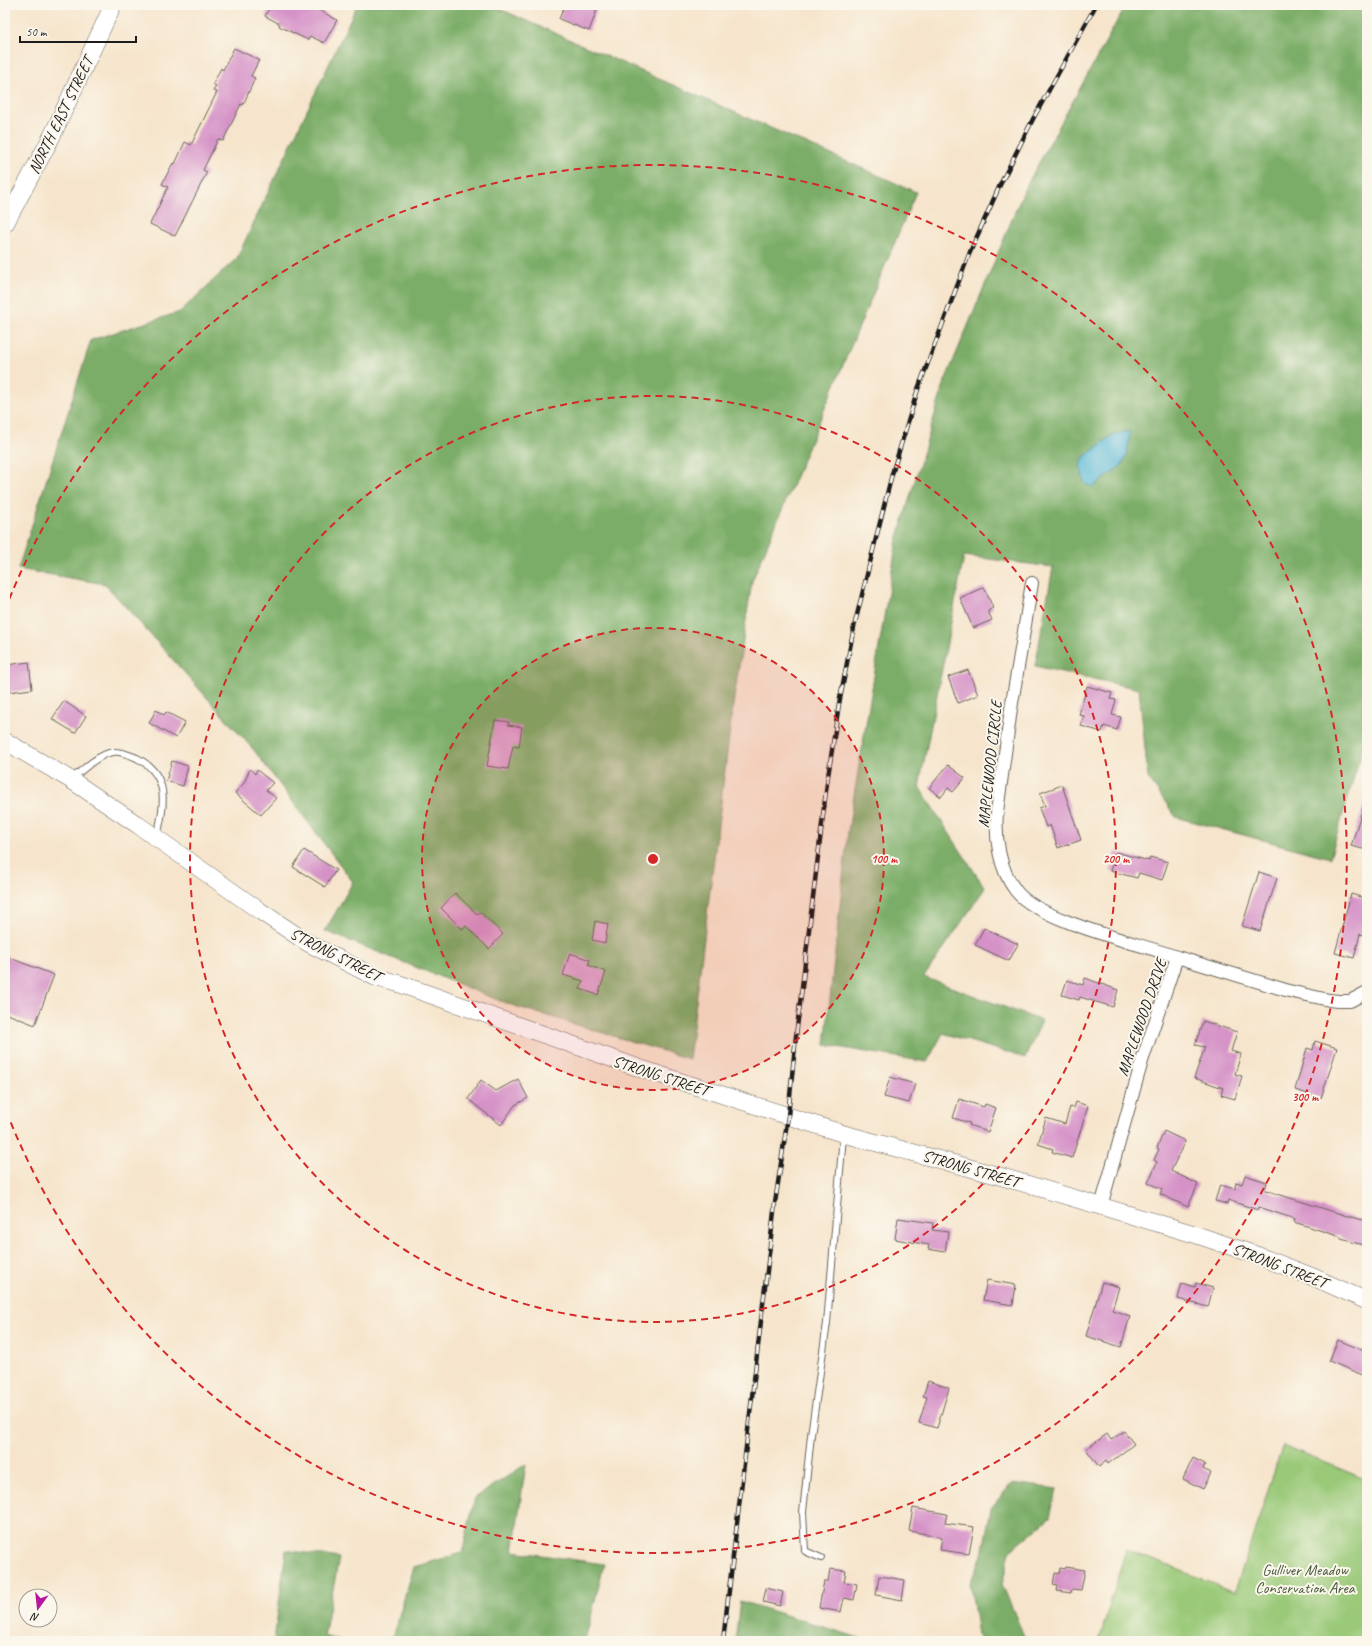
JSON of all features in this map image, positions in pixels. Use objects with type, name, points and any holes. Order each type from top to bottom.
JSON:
[{"type":"main road","name":"NORTH EAST STREET","points":[[5,224],[51,138],[113,5]]},
{"type":"main road","name":"STRONG STREET","points":[[5,741],[71,780],[308,943],[375,977],[397,983],[638,1068],[844,1134],[933,1157],[1194,1234],[1256,1255],[1367,1301]]},
{"type":"street","name":"MAPLEWOOD CIRCLE","points":[[1032,583],[1011,708],[996,823],[999,847],[1005,870],[1016,891],[1024,899],[1044,911],[1078,925],[1177,957]]},
{"type":"street","name":"MAPLEWOOD DRIVE","points":[[1102,1206],[1142,1061],[1177,957],[1289,991],[1334,1000],[1350,1000],[1367,992]]},
{"type":"lane","points":[[71,780],[94,760],[112,752],[132,755],[143,761],[154,771],[163,790],[164,804],[156,838]]},
{"type":"lane","points":[[821,1558],[805,1551],[803,1512],[811,1435],[827,1323],[844,1134]]},
{"type":"green space","points":[[357,5],[491,5],[916,192],[752,581],[733,705],[689,1059],[508,1004],[325,931],[353,882],[253,749],[105,584],[18,569],[91,340],[180,312],[237,258]]},
{"type":"green space","points":[[1126,5],[1367,5],[1367,656],[1361,655],[1367,708],[1367,734],[1330,858],[1176,817],[1148,778],[1139,689],[1035,666],[1053,567],[964,556],[919,787],[985,888],[924,977],[1042,1021],[1025,1058],[943,1033],[927,1062],[825,1045],[848,831],[897,540],[945,381],[1025,188]]},
{"type":"green space","name":"Gulliver Meadow Conservation Area","points":[[1283,1445],[1367,1480],[1367,1641],[1099,1641],[1126,1550],[1235,1591]]},
{"type":"green space","points":[[526,1464],[513,1551],[604,1564],[585,1641],[391,1641],[414,1567],[462,1553],[475,1498]]},
{"type":"green space","points":[[1012,1483],[1057,1489],[1050,1517],[1010,1551],[1002,1584],[1025,1641],[979,1641],[970,1583],[982,1555],[991,1508]]},
{"type":"green space","points":[[286,1550],[339,1558],[324,1636],[339,1641],[274,1641]]},
{"type":"green space","points":[[740,1601],[869,1641],[735,1641]]},
{"type":"water","points":[[1130,431],[1127,455],[1122,465],[1093,487],[1085,484],[1080,466],[1084,457],[1114,434]]},
{"type":"building","points":[[271,5],[310,5],[337,20],[324,43],[310,36],[308,40],[279,26],[280,24],[265,16]]},
{"type":"building","points":[[565,5],[583,5],[597,10],[589,31],[559,19]]},
{"type":"building","points":[[234,48],[259,60],[251,76],[255,78],[243,105],[241,104],[223,141],[218,139],[203,170],[207,172],[175,236],[150,224],[168,187],[162,184],[173,163],[175,164],[185,142],[191,145],[217,92],[213,91],[216,86],[213,84],[221,68],[223,70]]},
{"type":"building","points":[[984,587],[993,608],[988,611],[992,620],[973,628],[960,598]]},
{"type":"building","points":[[29,662],[32,689],[9,692],[6,665]]},
{"type":"building","points":[[968,670],[978,695],[958,703],[948,677]]},
{"type":"building","points":[[1087,686],[1112,693],[1110,699],[1116,700],[1112,715],[1121,717],[1117,730],[1104,726],[1102,732],[1081,726],[1084,716],[1079,715]]},
{"type":"building","points":[[64,701],[86,716],[75,733],[52,719]]},
{"type":"building","points":[[156,710],[164,715],[166,712],[185,722],[176,738],[149,723]]},
{"type":"building","points":[[495,720],[509,722],[508,725],[522,727],[519,747],[513,746],[508,769],[487,766]]},
{"type":"building","points":[[172,761],[188,766],[183,786],[166,781]]},
{"type":"building","points":[[948,765],[965,778],[953,792],[948,788],[941,797],[929,788]]},
{"type":"building","points":[[250,769],[255,774],[257,770],[273,783],[266,790],[276,798],[261,815],[235,793],[244,783]]},
{"type":"building","points":[[1062,785],[1081,840],[1058,848],[1050,825],[1046,827],[1039,808],[1045,806],[1040,793]]},
{"type":"building","points":[[1364,804],[1367,805],[1367,850],[1351,846]]},
{"type":"building","points":[[304,850],[336,870],[325,887],[293,867]]},
{"type":"building","points":[[1116,852],[1149,861],[1150,857],[1168,862],[1162,880],[1139,873],[1137,878],[1110,871]]},
{"type":"building","points":[[1259,872],[1277,878],[1260,931],[1242,926]]},
{"type":"building","points":[[455,893],[477,914],[480,912],[503,934],[489,949],[466,926],[462,929],[441,908]]},
{"type":"building","points":[[1351,894],[1367,899],[1367,922],[1363,935],[1360,934],[1354,958],[1335,953]]},
{"type":"building","points":[[595,921],[608,924],[605,943],[592,940]]},
{"type":"building","points":[[984,928],[1018,944],[1009,961],[975,945]]},
{"type":"building","points":[[570,953],[590,960],[588,965],[606,972],[598,995],[580,989],[583,981],[563,975]]},
{"type":"building","points":[[5,956],[54,975],[35,1025],[5,1013]]},
{"type":"building","points":[[1085,978],[1118,990],[1113,1007],[1080,997],[1079,1000],[1062,995],[1067,980],[1083,985]]},
{"type":"building","points":[[1203,1021],[1237,1032],[1231,1051],[1241,1054],[1235,1074],[1242,1076],[1235,1099],[1221,1095],[1223,1088],[1194,1078],[1205,1047],[1195,1045]]},
{"type":"building","points":[[1315,1041],[1337,1048],[1321,1098],[1295,1090],[1307,1048],[1313,1050]]},
{"type":"building","points":[[890,1077],[915,1084],[909,1103],[884,1097]]},
{"type":"building","points":[[518,1079],[528,1098],[515,1105],[501,1125],[468,1099],[481,1080],[496,1091]]},
{"type":"building","points":[[959,1099],[984,1107],[985,1104],[996,1108],[988,1132],[969,1125],[970,1123],[953,1118]]},
{"type":"building","points":[[1076,1102],[1088,1106],[1072,1158],[1052,1152],[1053,1149],[1038,1144],[1046,1118],[1065,1124],[1070,1107],[1074,1108]]},
{"type":"building","points":[[1164,1131],[1185,1141],[1171,1171],[1198,1184],[1188,1207],[1160,1194],[1162,1189],[1148,1183],[1157,1162],[1154,1160]]},
{"type":"building","points":[[1245,1175],[1267,1182],[1265,1190],[1367,1221],[1367,1246],[1341,1239],[1341,1237],[1294,1222],[1295,1219],[1259,1207],[1258,1210],[1228,1200],[1227,1204],[1215,1201],[1220,1185],[1235,1189],[1236,1182],[1242,1184]]},
{"type":"building","points":[[898,1218],[933,1223],[932,1230],[948,1232],[945,1252],[928,1249],[929,1245],[895,1239]]},
{"type":"building","points":[[987,1280],[1016,1285],[1013,1305],[983,1300]]},
{"type":"building","points":[[1102,1282],[1119,1287],[1112,1310],[1130,1316],[1121,1347],[1086,1336]]},
{"type":"building","points":[[1182,1283],[1195,1287],[1196,1283],[1213,1288],[1208,1307],[1178,1299]]},
{"type":"building","points":[[1338,1340],[1367,1352],[1367,1377],[1329,1361]]},
{"type":"building","points":[[928,1381],[949,1388],[937,1428],[919,1423],[927,1397],[923,1396]]},
{"type":"building","points":[[1124,1431],[1134,1444],[1108,1464],[1106,1461],[1099,1467],[1086,1449],[1107,1434],[1111,1440]]},
{"type":"building","points":[[1193,1458],[1205,1464],[1203,1469],[1211,1473],[1203,1489],[1183,1479]]},
{"type":"building","points":[[913,1508],[947,1514],[945,1523],[974,1527],[969,1554],[940,1550],[942,1537],[909,1531]]},
{"type":"building","points":[[1066,1567],[1085,1570],[1081,1590],[1072,1589],[1071,1593],[1057,1591],[1058,1586],[1053,1585],[1055,1573],[1059,1574],[1060,1568],[1065,1569]]},
{"type":"building","points":[[830,1569],[846,1571],[844,1582],[857,1584],[854,1600],[844,1598],[841,1612],[819,1608],[824,1581],[828,1581]]},
{"type":"building","points":[[879,1576],[905,1580],[902,1600],[876,1595]]},
{"type":"building","points":[[766,1588],[783,1592],[780,1606],[763,1602]]},
{"type":"railway","points":[[723,1641],[775,1203],[788,1116],[796,1036],[827,783],[839,704],[854,627],[892,474],[918,389],[970,252],[1000,185],[1033,119],[1096,5]]}]
